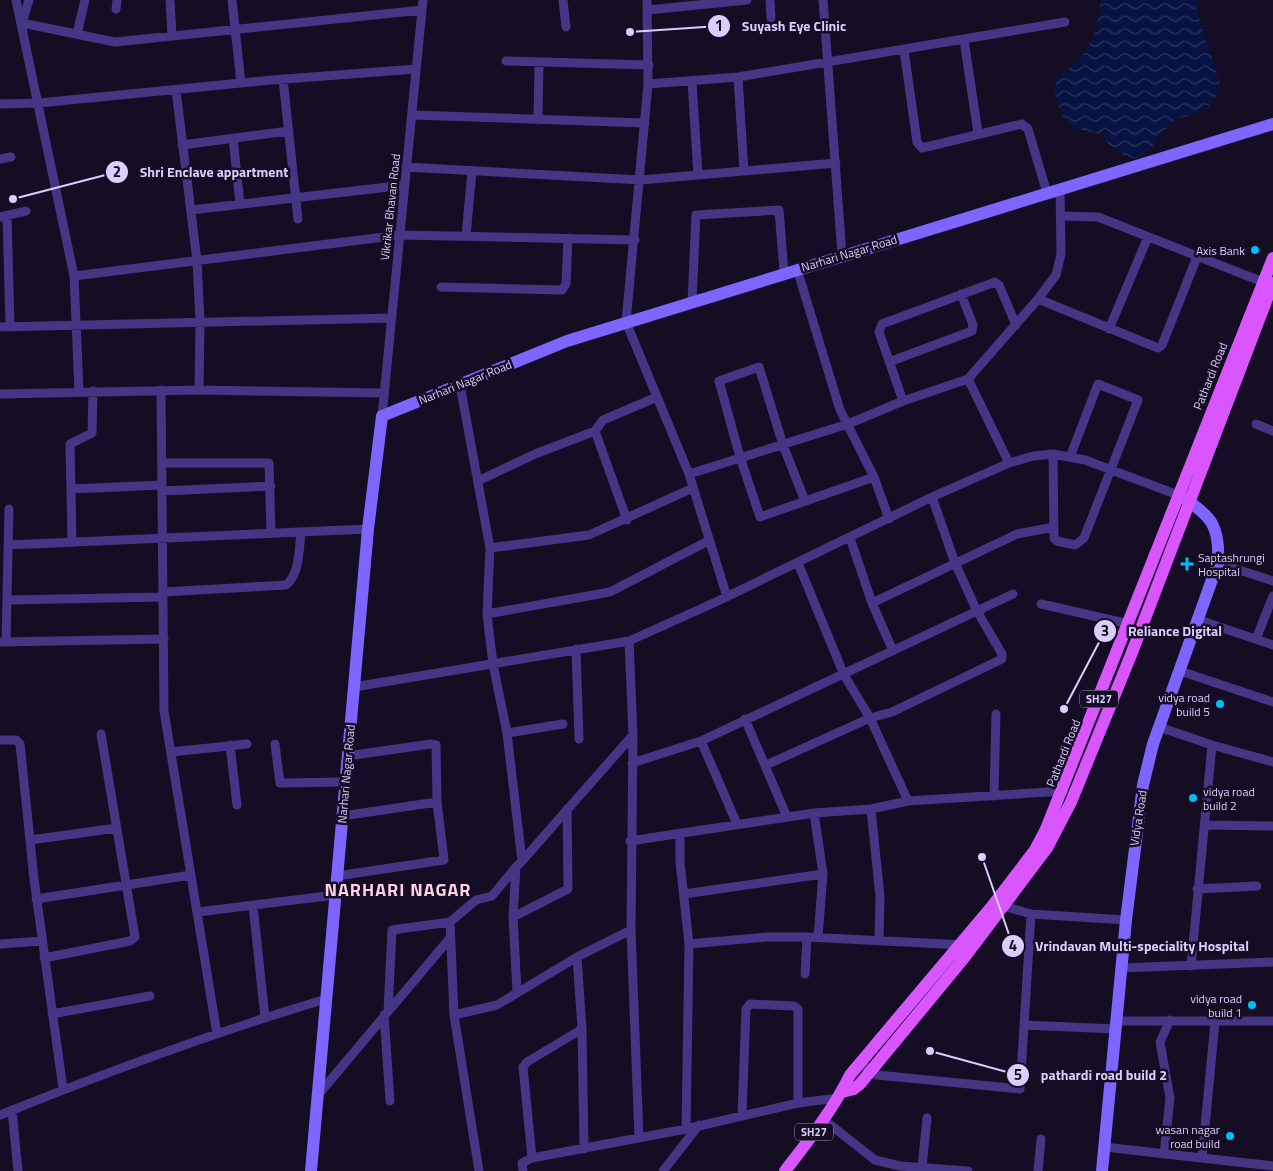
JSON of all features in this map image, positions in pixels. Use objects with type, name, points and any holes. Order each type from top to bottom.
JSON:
[{"type":"main road","name":"Pathardi Road","points":[[785,1171],[840,1095],[850,1075],[960,943],[1000,905],[1069,792],[1129,624],[1178,495],[1268,282],[1273,258]]},
{"type":"main road","points":[[1069,792],[1131,655],[1189,502],[1268,282]]},
{"type":"main road","points":[[840,1095],[854,1089],[870,1071],[972,947],[1000,905]]},
{"type":"street","points":[[16,0],[74,276],[79,391]]},
{"type":"street","points":[[22,23],[29,0]]},
{"type":"street","points":[[76,34],[85,0]]},
{"type":"street","points":[[170,0],[172,36]]},
{"type":"street","points":[[232,0],[241,83]]},
{"type":"street","name":"Vikrikar Bhavan Road","points":[[382,416],[423,0]]},
{"type":"street","points":[[563,0],[566,27]]},
{"type":"street","points":[[727,597],[708,541],[689,474],[626,322],[641,180],[648,84],[648,5],[747,0]]},
{"type":"street","points":[[770,0],[771,18]]},
{"type":"street","points":[[823,0],[842,255]]},
{"type":"street","points":[[22,23],[115,42],[236,31],[422,10]]},
{"type":"street","points":[[648,84],[738,77],[1065,22]]},
{"type":"street","points":[[964,40],[978,133]]},
{"type":"street","points":[[904,50],[917,142],[922,148],[1018,123],[1026,126],[1047,193]]},
{"type":"street","points":[[506,61],[649,66]]},
{"type":"street","points":[[538,120],[539,62]]},
{"type":"street","points":[[0,104],[39,103],[283,79],[416,69]]},
{"type":"street","points":[[738,77],[744,171]]},
{"type":"street","points":[[283,79],[298,219]]},
{"type":"street","points":[[692,82],[698,175]]},
{"type":"street","points":[[176,90],[197,261],[200,321],[199,390]]},
{"type":"street","points":[[412,115],[645,124]]},
{"type":"street","name":"Narhari Nagar Road","points":[[311,1171],[368,529],[382,416],[567,341],[790,270],[1273,124]]},
{"type":"street","points":[[182,145],[289,131]]},
{"type":"street","points":[[234,138],[240,204]]},
{"type":"street","points":[[0,159],[11,156]]},
{"type":"street","points":[[406,167],[641,180],[836,163]]},
{"type":"street","points":[[466,236],[472,170]]},
{"type":"street","points":[[190,210],[405,185]]},
{"type":"street","points":[[689,474],[848,424],[903,401],[968,380],[1038,300],[1056,275],[1059,264],[1060,189]]},
{"type":"street","points":[[692,301],[696,215],[778,210],[790,270],[840,410],[874,477],[889,518]]},
{"type":"street","points":[[10,326],[4,216],[26,211]]},
{"type":"street","points":[[1061,216],[1098,217],[1197,257],[1268,282]]},
{"type":"street","points":[[74,276],[400,235],[635,240]]},
{"type":"street","points":[[1110,329],[1148,237]]},
{"type":"street","points":[[441,287],[562,290],[566,284],[568,238]]},
{"type":"street","points":[[1038,300],[1154,347],[1160,347],[1197,257]]},
{"type":"street","points":[[903,401],[879,332],[882,324],[992,282],[998,283],[1016,325]]},
{"type":"street","points":[[890,362],[972,331],[973,326],[961,294]]},
{"type":"street","points":[[0,327],[392,318]]},
{"type":"street","points":[[805,500],[783,445],[759,367],[719,381],[740,457],[760,517],[874,477]]},
{"type":"street","points":[[968,380],[1009,463]]},
{"type":"street","points":[[1054,454],[1054,538],[1057,542],[1070,545],[1081,542],[1139,401],[1101,384],[1097,386],[1070,457]]},
{"type":"street","points":[[460,385],[490,548],[487,614],[493,664],[507,733],[519,864],[513,917],[517,991]]},
{"type":"street","points":[[0,394],[161,390],[384,393]]},
{"type":"street","points":[[161,390],[164,595],[163,699],[217,1034]]},
{"type":"street","points":[[72,543],[70,444],[92,433],[93,391]]},
{"type":"street","points":[[478,481],[535,454],[594,431],[603,420],[657,396]]},
{"type":"street","points":[[1256,424],[1273,431]]},
{"type":"street","points":[[594,431],[627,520]]},
{"type":"street","points":[[354,687],[629,640],[727,597],[932,498],[1009,463],[1033,456],[1054,454],[1070,457],[1112,470],[1178,495]]},
{"type":"street","points":[[162,463],[267,462],[271,466],[271,533]]},
{"type":"street","points":[[71,488],[271,486]]},
{"type":"street","points":[[490,548],[581,537],[627,520],[693,488]]},
{"type":"street","name":"Vidya Road","points":[[1102,1171],[1126,920],[1142,794],[1159,727],[1218,563],[1219,547],[1215,526],[1205,513],[1178,495]]},
{"type":"street","points":[[766,765],[870,718],[892,712],[1000,661],[1002,654],[977,611],[954,563],[932,498]]},
{"type":"street","points":[[9,509],[8,545],[4,565],[7,600],[3,642],[164,639]]},
{"type":"street","points":[[872,603],[1017,534],[1054,527]]},
{"type":"street","points":[[8,545],[368,529]]},
{"type":"street","points":[[7,600],[164,595],[286,585],[291,581],[295,569],[301,532]]},
{"type":"street","points":[[850,538],[872,603],[893,651]]},
{"type":"street","points":[[487,614],[610,592],[708,541]]},
{"type":"street","points":[[798,563],[844,674],[870,718],[908,802]]},
{"type":"street","points":[[1218,563],[1273,581]]},
{"type":"street","points":[[632,763],[700,740],[1013,594]]},
{"type":"street","points":[[1256,639],[1273,596]]},
{"type":"street","points":[[1041,604],[1129,624]]},
{"type":"street","points":[[1199,620],[1273,645]]},
{"type":"street","points":[[629,640],[633,735],[630,841],[631,930],[639,1138]]},
{"type":"street","points":[[576,649],[579,738]]},
{"type":"street","points":[[1180,671],[1273,702]]},
{"type":"street","points":[[994,796],[996,714]]},
{"type":"street","points":[[745,719],[787,818]]},
{"type":"street","points":[[507,733],[563,724]]},
{"type":"street","points":[[1159,727],[1212,745],[1273,762]]},
{"type":"street","points":[[44,958],[133,940],[135,934],[101,734]]},
{"type":"street","points":[[390,1101],[386,1013],[392,930],[450,922],[476,900],[492,896],[633,735]]},
{"type":"street","points":[[0,740],[14,740],[20,744],[36,899],[63,1090]]},
{"type":"street","points":[[700,740],[737,824]]},
{"type":"street","points":[[171,752],[247,744]]},
{"type":"street","points":[[275,744],[280,783],[345,782]]},
{"type":"street","points":[[337,876],[444,860],[437,802],[436,745],[431,744],[348,756]]},
{"type":"street","points":[[230,745],[237,805]]},
{"type":"street","points":[[1191,966],[1212,745]]},
{"type":"street","points":[[630,841],[737,824],[872,809],[908,802],[1069,792]]},
{"type":"street","points":[[342,816],[437,802]]},
{"type":"street","points":[[513,917],[568,889],[568,809]]},
{"type":"street","points":[[872,809],[880,897],[879,940]]},
{"type":"street","points":[[814,814],[823,874],[818,937]]},
{"type":"street","points":[[1204,825],[1273,826]]},
{"type":"street","points":[[30,840],[117,828]]},
{"type":"street","points":[[680,833],[689,944],[686,1129]]},
{"type":"street","points":[[684,894],[823,874]]},
{"type":"street","points":[[36,899],[191,875]]},
{"type":"street","points":[[1198,889],[1257,886]]},
{"type":"street","points":[[198,912],[335,895]]},
{"type":"street","points":[[253,905],[264,1018]]},
{"type":"street","points":[[1000,905],[1031,914],[1126,920]]},
{"type":"street","points":[[860,1063],[877,1075],[1020,1089],[1031,914]]},
{"type":"street","points":[[450,922],[454,1015],[479,1171]]},
{"type":"street","points":[[454,1015],[494,1006],[577,957],[631,930]]},
{"type":"street","points":[[689,944],[768,937],[818,937],[960,943],[972,947]]},
{"type":"street","points":[[805,974],[807,937]]},
{"type":"street","points":[[317,1096],[450,938]]},
{"type":"street","points":[[0,944],[42,941]]},
{"type":"street","points":[[577,957],[582,1029],[584,1149]]},
{"type":"street","points":[[1121,968],[1273,962]]},
{"type":"street","points":[[52,1014],[150,996]]},
{"type":"street","points":[[0,1116],[63,1090],[217,1034],[326,999]]},
{"type":"street","points":[[742,1115],[746,1009],[750,1004],[794,1006],[798,1009],[798,1103]]},
{"type":"street","points":[[1024,1024],[1116,1025],[1170,1020],[1215,1022],[1273,1021]]},
{"type":"street","points":[[1164,1154],[1170,1098],[1160,1042],[1170,1020]]},
{"type":"street","points":[[1202,1158],[1215,1022]]},
{"type":"street","points":[[532,1158],[523,1067],[527,1062],[582,1029]]},
{"type":"street","points":[[523,1171],[522,1163],[532,1158],[686,1129],[699,1124],[840,1095]]},
{"type":"street","points":[[12,1110],[18,1171]]},
{"type":"street","points":[[922,1167],[927,1118]]},
{"type":"street","points":[[823,1119],[876,1160],[900,1166],[968,1171]]},
{"type":"street","points":[[664,1171],[699,1124]]},
{"type":"street","points":[[1038,1171],[1041,1138]]},
{"type":"street","points":[[1104,1147],[1273,1166]]},
{"type":"water","points":[[1101,0],[1200,0],[1196,9],[1220,83],[1215,98],[1205,109],[1192,115],[1176,118],[1149,150],[1135,159],[1116,151],[1103,135],[1073,128],[1062,116],[1054,93],[1057,76],[1077,61],[1090,44],[1097,24]]},
{"type":"place","name":"Suyash Eye Clinic","points":[[630,32]]},
{"type":"place","name":"Shri Enclave appartment","points":[[13,199]]},
{"type":"place","name":"Axis Bank","points":[[1255,250]]},
{"type":"place","name":"Saptashrungi Hospital","points":[[1187,564]]},
{"type":"place","name":"vidya road build 5","points":[[1220,704]]},
{"type":"place","name":"Reliance Digital","points":[[1064,709]]},
{"type":"place","name":"vidya road build 2","points":[[1193,798]]},
{"type":"place","name":"Vrindavan Multi-speciality Hospital","points":[[982,857]]},
{"type":"place","name":"vidya road build 1","points":[[1252,1005]]},
{"type":"place","name":"pathardi road build 2","points":[[930,1051]]},
{"type":"place","name":"wasan nagar road build","points":[[1230,1136]]},
{"type":"district","name":"NARHARI NAGAR","points":[[398,889]]}]
